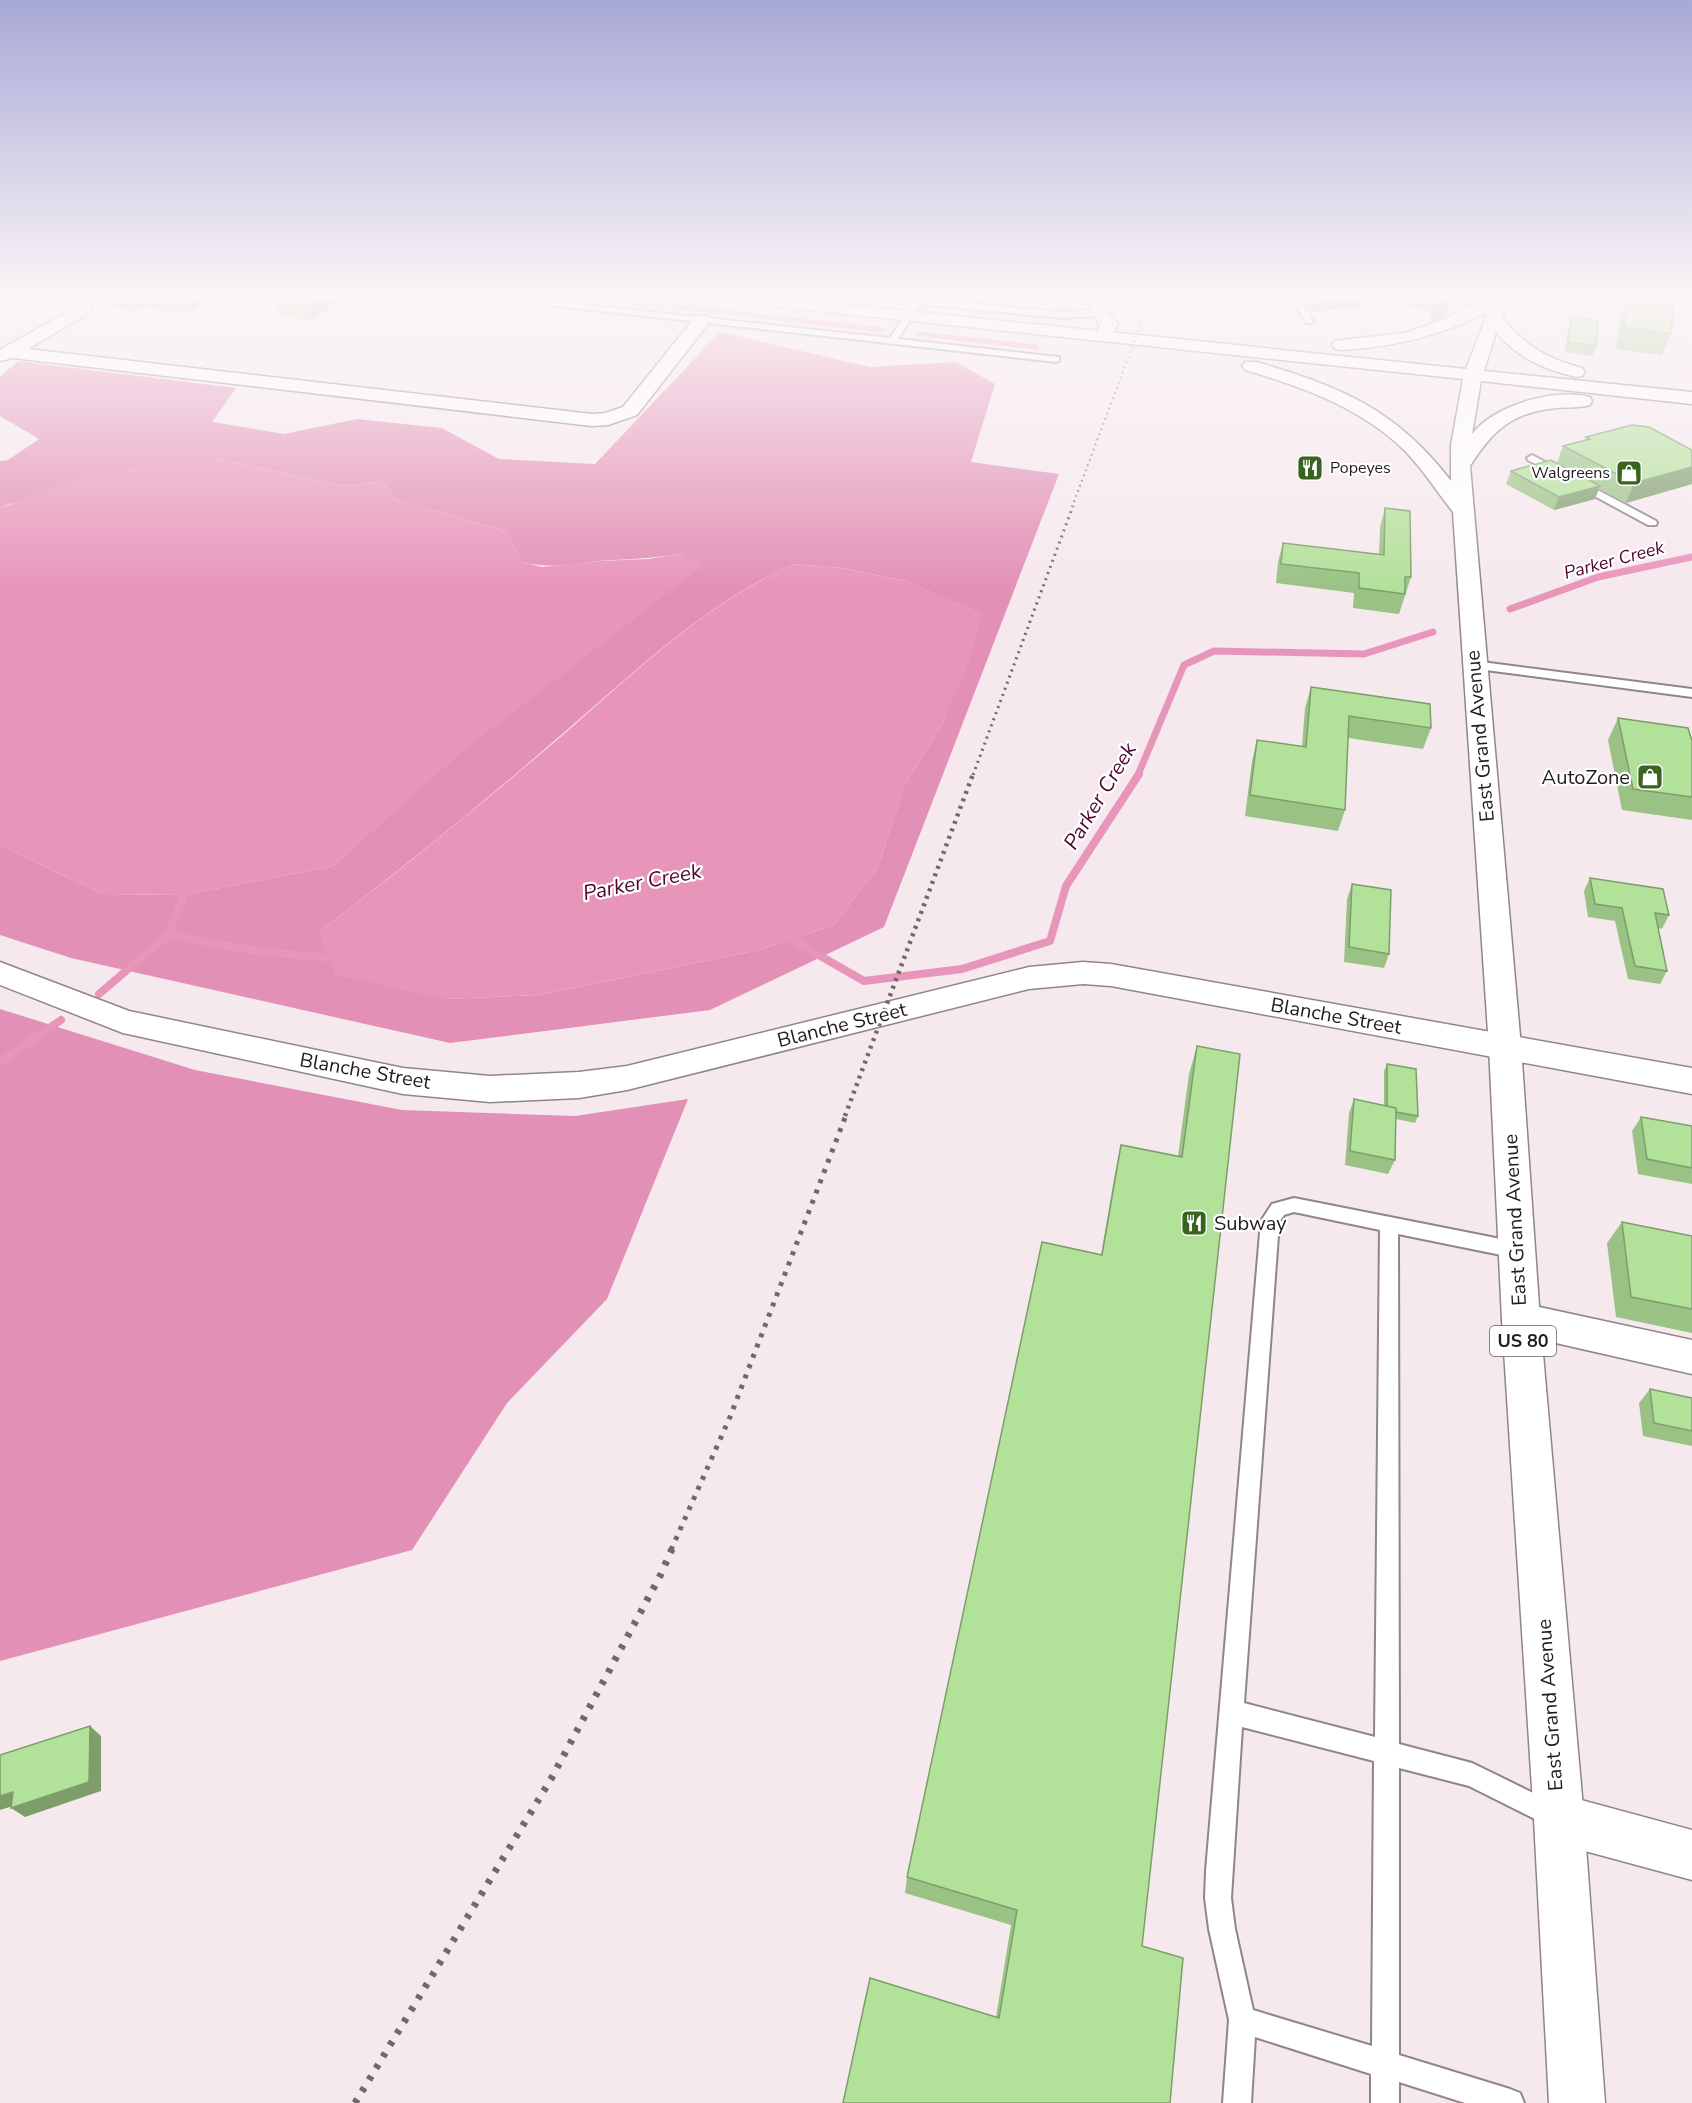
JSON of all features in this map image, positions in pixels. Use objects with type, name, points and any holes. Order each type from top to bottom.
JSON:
[{"type":"main road","points":[[367,395],[592,420],[608,419],[630,411],[643,395]]},
{"type":"main road","points":[[1332,395],[1362,409],[1389,426],[1410,445],[1463,512]]},
{"type":"main road","name":"East Grand Avenue","points":[[1470,395],[1462,426],[1460,465],[1505,1047],[1516,1250],[1559,1820],[1577,2103]]},
{"type":"main road","points":[[1665,395],[1692,398]]},
{"type":"main road","points":[[1460,465],[1490,427],[1505,416],[1527,408],[1568,401],[1692,404]]},
{"type":"main road","name":"Blanche Street","points":[[0,973],[123,1021],[403,1081],[490,1089],[557,1086],[627,1078],[1029,978],[1073,974],[1111,975],[1692,1081]]},
{"type":"main road","points":[[1521,1320],[1692,1357]]},
{"type":"main road","points":[[1559,1820],[1692,1855]]},
{"type":"lane","points":[[1532,458],[1652,523]]},
{"type":"lane","points":[[1474,665],[1692,693]]},
{"type":"lane","points":[[1237,2103],[1242,2020],[1222,1929],[1218,1898],[1270,1221],[1278,1209],[1294,1205],[1516,1250]]},
{"type":"lane","points":[[1385,2103],[1389,1225]]},
{"type":"lane","points":[[1232,1712],[1472,1775],[1559,1820]]},
{"type":"lane","points":[[1242,2020],[1510,2103]]},
{"type":"shaded area","points":[[0,395],[231,395],[212,422],[284,434],[357,419],[442,428],[499,459],[595,464],[660,395],[992,395],[971,462],[1059,474],[884,927],[710,1010],[450,1043],[71,958],[0,935],[0,845],[102,894],[184,895],[333,866],[682,553],[650,558],[560,565],[522,562],[506,531],[395,499],[382,481],[345,486],[217,459],[9,504],[0,508],[0,461],[8,460],[39,439],[0,416]],"holes":[[[794,564],[842,568],[907,581],[981,614],[944,721],[904,786],[878,867],[834,925],[759,950],[538,995],[446,999],[319,932],[467,815],[638,668],[697,621],[728,600]]]},
{"type":"shaded area","points":[[0,1009],[195,1070],[402,1110],[575,1116],[688,1099],[607,1299],[507,1403],[412,1550],[0,1661]]},
{"type":"water","points":[[217,459],[345,486],[382,481],[395,499],[506,531],[522,562],[542,567],[649,559],[682,553],[704,565],[462,752],[333,866],[184,895],[102,894],[0,845],[0,508],[92,474]]},
{"type":"water","points":[[794,564],[841,568],[907,581],[982,614],[973,652],[944,721],[904,786],[878,867],[834,925],[759,950],[538,995],[446,999],[335,975],[319,932],[469,813],[669,643],[729,599]]},
{"type":"building","points":[[1632,425],[1649,427],[1692,450],[1692,467],[1634,483],[1563,446],[1590,439],[1586,437]]},
{"type":"building","points":[[1551,460],[1600,486],[1559,497],[1511,471]]},
{"type":"building","points":[[1385,508],[1410,511],[1411,577],[1405,577],[1405,594],[1359,588],[1359,573],[1281,564],[1283,543],[1384,555]]},
{"type":"building","points":[[1311,687],[1430,704],[1431,728],[1349,716],[1345,810],[1250,795],[1257,740],[1306,747]]},
{"type":"building","points":[[1618,718],[1688,728],[1692,741],[1692,797],[1633,789]]},
{"type":"building","points":[[1590,878],[1663,889],[1669,915],[1655,913],[1667,971],[1635,966],[1622,908],[1595,904]]},
{"type":"building","points":[[1352,884],[1391,890],[1389,954],[1349,947]]},
{"type":"building","points":[[1197,1046],[1240,1054],[1142,1946],[1183,1958],[1170,2103],[843,2103],[870,1978],[999,2018],[1017,1910],[907,1877],[1042,1242],[1102,1255],[1121,1145],[1182,1157]]},
{"type":"building","points":[[1387,1064],[1416,1069],[1418,1116],[1396,1112],[1396,1108],[1387,1106]]},
{"type":"building","points":[[1354,1099],[1396,1108],[1395,1160],[1350,1151]]},
{"type":"building","points":[[1641,1117],[1692,1126],[1692,1168],[1647,1159]]},
{"type":"building","points":[[1622,1222],[1692,1236],[1692,1309],[1631,1297]]},
{"type":"building","points":[[1650,1389],[1692,1398],[1692,1431],[1654,1423]]},
{"type":"building","points":[[90,1726],[89,1782],[11,1808],[13,1792],[0,1796],[0,1755]]},
{"type":"waterway","name":"Parker Creek","points":[[1510,609],[1598,577],[1692,557]]},
{"type":"waterway","name":"Parker Creek","points":[[1138,775],[1184,665],[1214,651],[1364,654],[1433,632]]},
{"type":"waterway","name":"Parker Creek","points":[[782,934],[864,981],[962,969],[1050,941],[1066,886],[1139,774]]},
{"type":"waterway","points":[[168,935],[184,895]]},
{"type":"waterway","name":"Parker Creek","points":[[99,994],[168,935]]},
{"type":"waterway","name":"Parker Creek","points":[[168,935],[257,951],[329,958],[340,956]]},
{"type":"waterway","name":"Parker Creek","points":[[0,1062],[61,1020]]},
{"type":"railway","points":[[1072,507],[1114,395]]},
{"type":"railway","points":[[973,775],[1073,506]]},
{"type":"railway","points":[[845,1116],[973,774]]},
{"type":"railway","points":[[671,1550],[730,1417],[846,1115]]},
{"type":"railway","points":[[355,2103],[551,1779],[660,1576],[672,1549]]},
{"type":"place","name":"Popeyes","points":[[1310,468]]},
{"type":"place","name":"Walgreens","points":[[1629,473]]},
{"type":"place","name":"AutoZone","points":[[1650,777]]},
{"type":"place","name":"Subway","points":[[1194,1223]]}]
